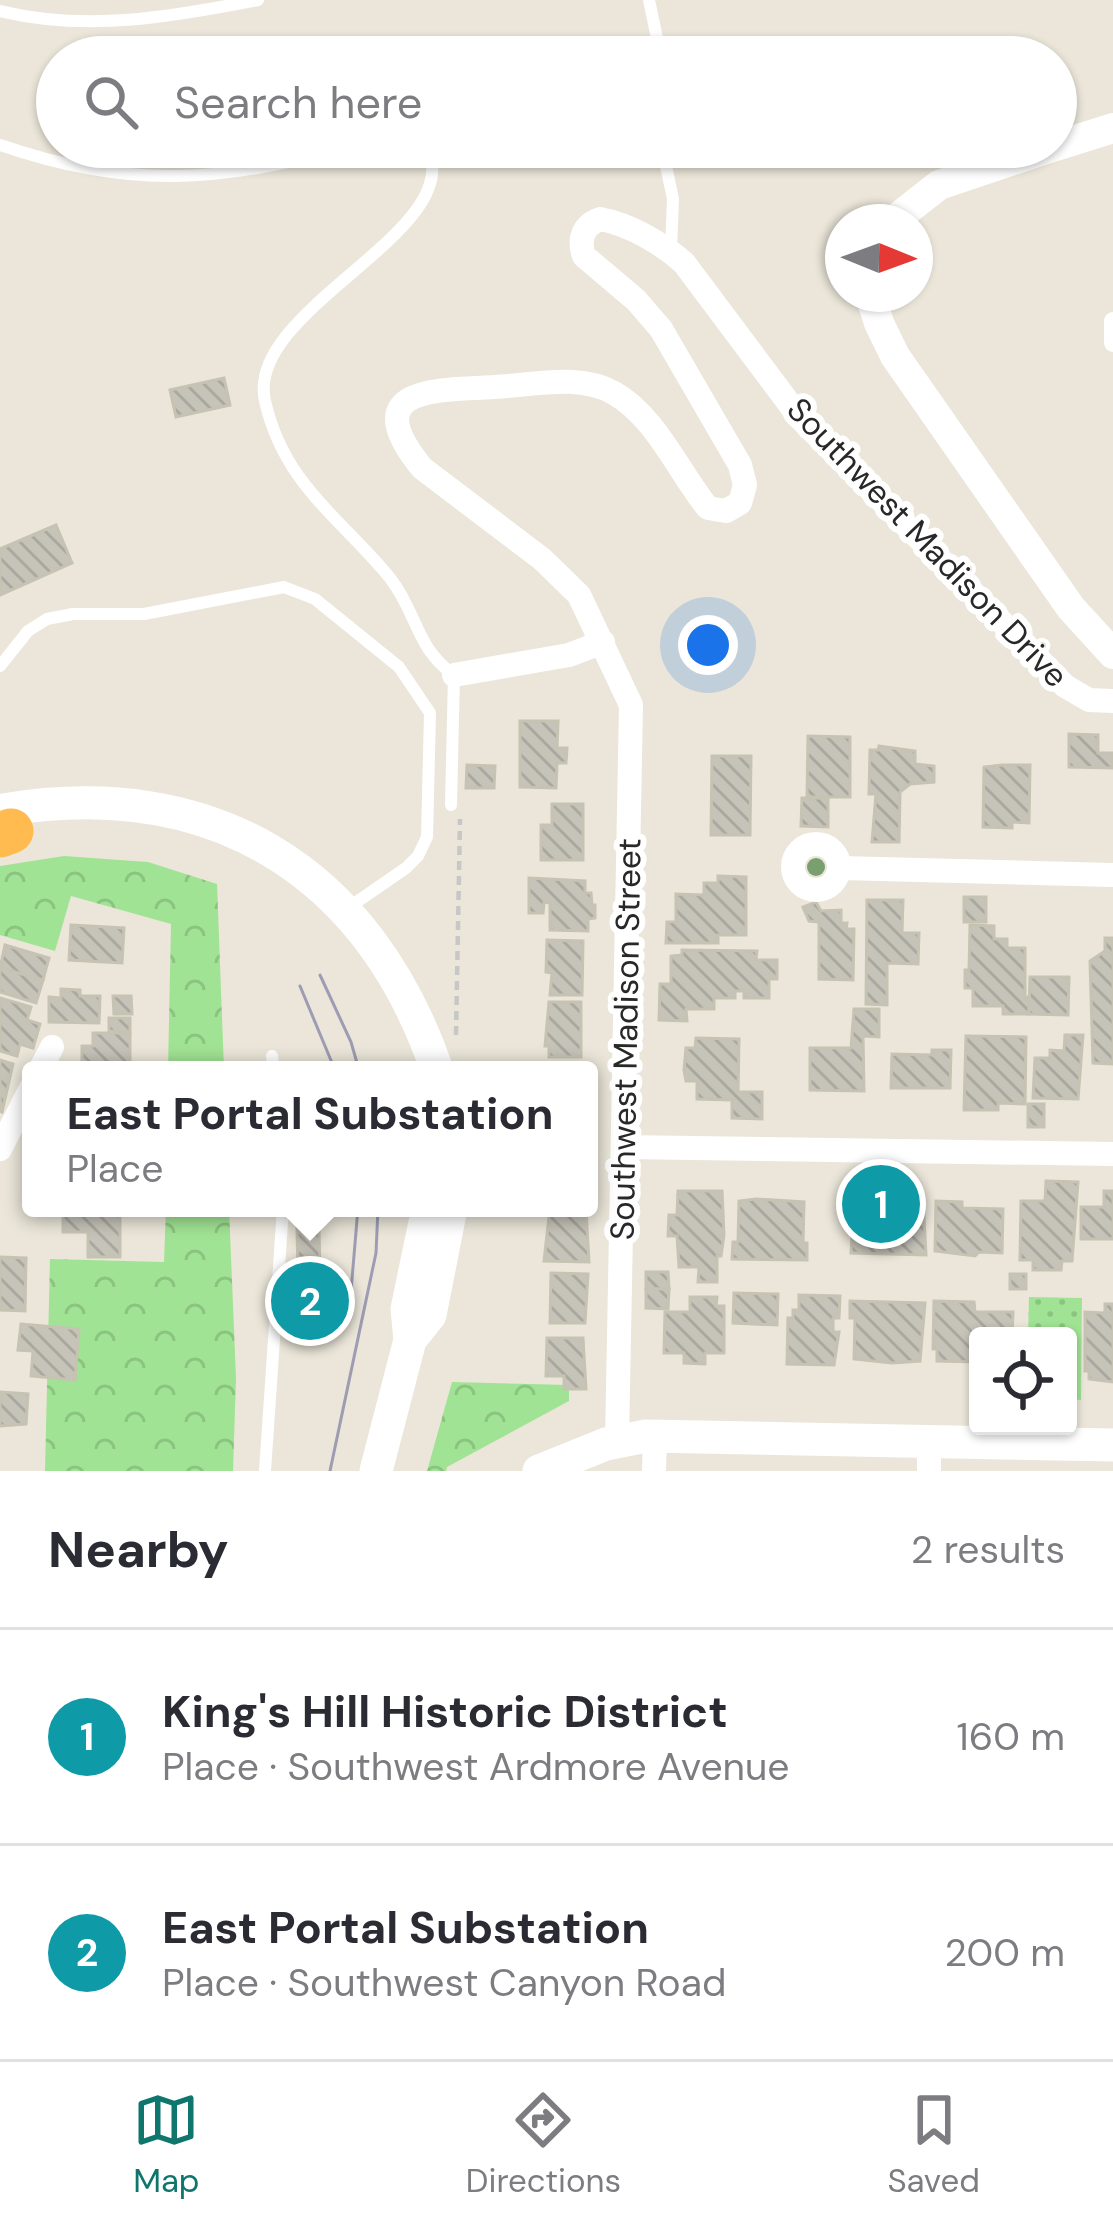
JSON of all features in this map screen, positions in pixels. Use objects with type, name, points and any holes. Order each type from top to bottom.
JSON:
[{"type":"main road","points":[[4,822],[55,802],[104,802],[187,815],[271,851],[311,878],[345,910],[402,984],[446,1058]]},
{"type":"main road","points":[[4,822],[146,827],[190,837],[272,877],[312,909],[365,970],[410,1061]]},
{"type":"main road","points":[[376,1471],[410,1340],[407,1309],[426,1217]]},
{"type":"main road","points":[[410,1340],[430,1315],[449,1217]]},
{"type":"main road","points":[[539,1471],[602,1446],[655,1436],[929,1456],[1113,1444]]},
{"type":"street","points":[[1077,140],[1113,128]]},
{"type":"street","points":[[912,204],[939,185],[990,168]]},
{"type":"street","name":"Southwest Madison Drive","points":[[603,642],[590,613],[561,574],[422,468],[404,439],[400,413],[412,395],[431,389],[547,382],[598,386],[613,392],[645,419],[708,508],[715,512],[733,508],[744,495],[740,466],[661,329],[637,299],[584,256],[581,237],[594,221],[608,220],[671,251],[701,282],[800,418],[1065,686],[1089,700],[1113,701]]},
{"type":"street","points":[[876,312],[895,356],[1071,608],[1113,654]]},
{"type":"street","points":[[1113,321],[1113,343]]},
{"type":"street","points":[[454,675],[569,655],[603,642]]},
{"type":"street","name":"Southwest Madison Street","points":[[602,1446],[623,1148],[632,712],[603,642]]},
{"type":"street","points":[[840,868],[1113,875]]},
{"type":"street","points":[[0,1149],[22,1106]]},
{"type":"street","points":[[623,1148],[1113,1154]]},
{"type":"street","points":[[654,1471],[655,1436]]},
{"type":"lane","points":[[0,11],[48,22],[114,22],[258,0]]},
{"type":"lane","points":[[649,0],[657,36]]},
{"type":"lane","points":[[0,145],[36,155]]},
{"type":"lane","points":[[86,168],[173,178],[271,168]]},
{"type":"lane","points":[[431,168],[429,192],[410,217],[293,329],[271,361],[264,386],[283,451],[324,511],[389,578],[414,616],[422,646],[454,675],[451,805]]},
{"type":"lane","points":[[666,168],[673,199],[671,251]]},
{"type":"lane","points":[[0,667],[28,631],[47,619],[73,614],[144,614],[284,587],[315,599],[399,667],[430,713],[427,837],[406,868],[345,910]]},
{"type":"lane","points":[[399,667],[422,646]]},
{"type":"lane","points":[[265,1471],[282,1217]]},
{"type":"path","points":[[446,1058],[460,815],[451,805]]},
{"type":"green space","points":[[64,856],[148,862],[217,884],[224,1061],[168,1061],[171,924],[71,896],[55,951],[0,935],[0,866]]},
{"type":"green space","points":[[166,1217],[229,1217],[236,1378],[233,1471],[45,1471],[50,1259],[164,1262]]},
{"type":"green space","points":[[1029,1297],[1082,1298],[1081,1400],[1077,1400],[1077,1327],[1028,1327]]},
{"type":"green space","points":[[452,1382],[569,1385],[569,1401],[446,1471],[427,1471]]},
{"type":"building","points":[[224,378],[230,405],[176,417],[170,390]]},
{"type":"building","points":[[56,525],[72,563],[0,595],[0,549]]},
{"type":"building","points":[[520,721],[558,721],[557,748],[567,748],[566,763],[557,763],[556,788],[520,787]]},
{"type":"building","points":[[1069,734],[1098,735],[1098,753],[1113,753],[1113,768],[1069,767]]},
{"type":"building","points":[[808,736],[850,737],[850,797],[807,797]]},
{"type":"building","points":[[879,746],[915,751],[915,764],[934,766],[934,782],[910,784],[900,792],[899,842],[872,842],[876,794],[869,794],[870,750]]},
{"type":"building","points":[[712,756],[751,756],[750,835],[711,835]]},
{"type":"building","points":[[467,765],[495,766],[494,788],[466,788]]},
{"type":"building","points":[[1030,765],[1029,823],[983,827],[984,767]]},
{"type":"building","points":[[802,798],[828,798],[828,827],[801,826]]},
{"type":"building","points":[[552,804],[583,804],[583,860],[541,860],[541,825],[552,825]]},
{"type":"building","points":[[718,876],[746,877],[746,935],[718,935],[718,943],[666,943],[667,922],[676,922],[676,894],[704,895],[704,883],[718,883]]},
{"type":"building","points":[[529,878],[585,881],[585,893],[591,893],[595,905],[588,931],[550,930],[550,903],[544,902],[543,913],[529,913]]},
{"type":"building","points":[[964,897],[986,897],[986,922],[964,922]]},
{"type":"building","points":[[867,900],[903,900],[902,933],[919,933],[918,964],[887,963],[887,1005],[866,1004]]},
{"type":"building","points":[[816,902],[821,911],[841,910],[841,923],[854,929],[853,980],[819,979],[819,922],[809,921],[803,907]]},
{"type":"building","points":[[71,925],[124,928],[122,963],[69,960]]},
{"type":"building","points":[[970,925],[994,926],[994,939],[1007,939],[1007,948],[1025,948],[1029,1014],[1003,1014],[1003,1006],[973,1006],[973,988],[965,988]]},
{"type":"building","points":[[1105,938],[1113,938],[1113,1064],[1093,1063],[1090,961],[1105,951]]},
{"type":"building","points":[[547,940],[583,941],[582,995],[550,995]]},
{"type":"building","points":[[5,945],[49,958],[43,980],[0,968]]},
{"type":"building","points":[[682,950],[757,951],[756,960],[777,960],[777,979],[769,979],[769,998],[744,998],[744,991],[735,991],[735,998],[714,998],[714,1009],[686,1009],[687,1021],[659,1020],[660,984],[671,984],[671,956],[682,955]]},
{"type":"building","points":[[0,968],[43,980],[36,1003],[0,992]]},
{"type":"building","points":[[1030,977],[1069,977],[1068,1015],[1029,1014]]},
{"type":"building","points":[[61,989],[100,996],[99,1023],[49,1022],[49,997],[61,998]]},
{"type":"building","points":[[113,996],[131,996],[132,1014],[114,1014]]},
{"type":"building","points":[[0,998],[31,1007],[27,1020],[40,1024],[33,1048],[20,1044],[17,1056],[0,1051]]},
{"type":"building","points":[[549,1002],[581,1002],[581,1057],[549,1057],[549,1046],[545,1046]]},
{"type":"building","points":[[854,1009],[879,1009],[879,1037],[863,1036],[864,1091],[810,1090],[810,1048],[851,1048]]},
{"type":"building","points":[[109,1018],[130,1018],[130,1032],[109,1031]]},
{"type":"building","points":[[93,1033],[130,1033],[130,1061],[82,1061],[82,1046],[93,1046]]},
{"type":"building","points":[[1065,1035],[1083,1035],[1078,1099],[1033,1098],[1035,1058],[1050,1058],[1050,1050],[1064,1051]]},
{"type":"building","points":[[966,1036],[1026,1037],[1025,1104],[998,1103],[998,1110],[964,1110]]},
{"type":"building","points":[[696,1038],[739,1039],[738,1092],[762,1092],[762,1119],[732,1118],[732,1100],[697,1099],[697,1081],[686,1081],[684,1070],[686,1048],[695,1048]]},
{"type":"building","points":[[932,1050],[951,1050],[950,1088],[891,1088],[892,1054],[932,1055]]},
{"type":"building","points":[[0,1060],[13,1064],[2,1112],[0,1111]]},
{"type":"building","points":[[1028,1104],[1044,1104],[1044,1127],[1028,1127]]},
{"type":"building","points":[[1046,1181],[1078,1182],[1072,1261],[1062,1261],[1061,1270],[1033,1270],[1033,1260],[1020,1260],[1021,1201],[1045,1201]]},
{"type":"building","points":[[678,1191],[722,1191],[724,1235],[721,1256],[717,1256],[717,1282],[698,1282],[699,1267],[679,1267],[677,1236],[668,1236],[669,1215],[677,1215]]},
{"type":"building","points":[[1104,1191],[1113,1191],[1113,1239],[1081,1239],[1081,1207],[1104,1207]]},
{"type":"building","points":[[858,1196],[923,1197],[926,1255],[851,1253],[852,1237],[857,1237]]},
{"type":"building","points":[[739,1201],[804,1202],[807,1260],[732,1259],[733,1242],[738,1242]]},
{"type":"building","points":[[936,1201],[962,1202],[962,1208],[1003,1209],[1002,1253],[975,1256],[935,1251]]},
{"type":"building","points":[[63,1217],[120,1217],[120,1257],[88,1257],[88,1232],[63,1232]]},
{"type":"building","points":[[549,1217],[586,1217],[589,1262],[544,1261]]},
{"type":"building","points":[[319,1227],[329,1328],[292,1329],[290,1274],[298,1274],[297,1228]]},
{"type":"building","points":[[0,1257],[26,1258],[25,1311],[0,1310]]},
{"type":"building","points":[[646,1272],[668,1272],[669,1289],[646,1289]]},
{"type":"building","points":[[551,1273],[588,1274],[585,1323],[550,1323]]},
{"type":"building","points":[[1010,1274],[1026,1274],[1026,1289],[1010,1289]]},
{"type":"building","points":[[646,1289],[669,1289],[668,1309],[646,1308]]},
{"type":"building","points":[[734,1293],[778,1294],[777,1325],[733,1323]]},
{"type":"building","points":[[799,1295],[840,1296],[839,1318],[833,1318],[833,1332],[839,1332],[834,1365],[787,1364],[788,1318],[799,1310]]},
{"type":"building","points":[[690,1297],[717,1297],[716,1306],[724,1306],[724,1353],[705,1353],[705,1364],[684,1363],[684,1353],[664,1353],[665,1312],[690,1312]]},
{"type":"building","points":[[850,1301],[925,1303],[920,1361],[854,1359],[855,1318],[850,1318]]},
{"type":"building","points":[[934,1301],[974,1302],[975,1312],[1013,1312],[1012,1327],[969,1327],[969,1362],[937,1361],[937,1349],[933,1349]]},
{"type":"building","points":[[1105,1304],[1113,1304],[1113,1382],[1089,1379],[1085,1371],[1085,1312],[1105,1313]]},
{"type":"building","points":[[21,1324],[79,1329],[75,1380],[31,1376],[33,1351],[18,1350]]},
{"type":"building","points":[[547,1338],[583,1338],[586,1389],[564,1389],[564,1376],[546,1376]]},
{"type":"building","points":[[0,1392],[28,1394],[26,1424],[0,1426]]},
{"type":"tram line","points":[[320,975],[356,1061]]},
{"type":"tram line","points":[[300,986],[331,1061]]},
{"type":"tram line","points":[[350,1303],[357,1217]]},
{"type":"tram line","points":[[330,1471],[376,1253],[378,1217]]},
{"type":"place","name":"King's Hill Historic District","points":[[881,1204]]},
{"type":"place","name":"East Portal Substation","points":[[310,1301]]}]
